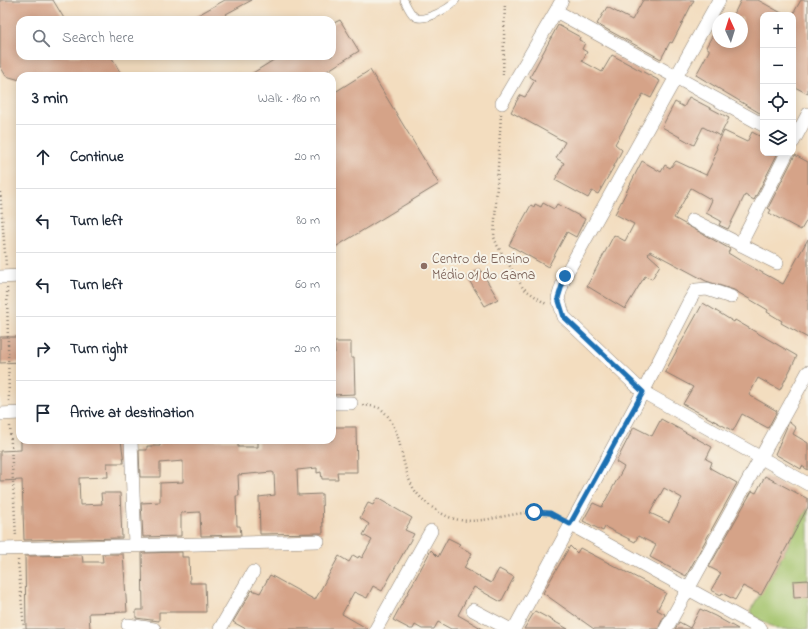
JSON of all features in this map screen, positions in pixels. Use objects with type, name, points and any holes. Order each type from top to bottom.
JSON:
[{"type":"street","points":[[719,0],[565,276],[558,298],[564,317],[643,392],[808,484]]},
{"type":"street","points":[[502,103],[559,6],[676,77],[760,123]]},
{"type":"street","points":[[796,136],[808,114]]},
{"type":"street","points":[[740,245],[785,156]]},
{"type":"street","points":[[692,220],[777,263]]},
{"type":"street","points":[[0,277],[16,276]]},
{"type":"street","points":[[514,629],[643,392],[696,290],[707,289],[731,297]]},
{"type":"street","points":[[666,629],[808,372]]},
{"type":"street","points":[[336,403],[351,403]]},
{"type":"street","points":[[0,414],[16,413]]},
{"type":"street","points":[[131,444],[135,546]]},
{"type":"street","points":[[570,524],[761,629]]},
{"type":"street","points":[[376,629],[431,531]]},
{"type":"street","points":[[0,549],[318,541]]},
{"type":"street","points":[[220,629],[254,572]]},
{"type":"street","points":[[473,610],[509,629]]},
{"type":"street","points":[[128,625],[154,629]]},
{"type":"lane","points":[[404,0],[410,13],[417,18],[424,19],[450,7],[456,0]]},
{"type":"path","points":[[503,79],[505,0]]},
{"type":"path","points":[[502,103],[494,237],[497,245],[523,288],[564,317]]},
{"type":"path","points":[[351,403],[380,408],[394,425],[408,475],[415,491],[427,504],[442,515],[463,520],[490,520],[534,512],[550,513],[570,524]]},
{"type":"green space","points":[[808,507],[808,629],[777,629],[751,615],[752,613],[750,611],[778,564]]},
{"type":"building","points":[[0,0],[53,0],[63,16],[16,16],[16,60],[113,60],[120,72],[16,72],[16,79],[6,76],[0,66]]},
{"type":"building","points":[[225,0],[252,0],[226,14],[227,16],[196,16]]},
{"type":"building","points":[[643,0],[694,0],[672,43],[670,42],[661,59],[597,24],[607,7],[632,20]]},
{"type":"building","points":[[741,0],[758,0],[780,12],[760,12],[760,113],[696,75],[709,51],[706,47],[712,36],[712,48],[748,48],[748,12],[735,12]]},
{"type":"building","points":[[801,0],[808,0],[808,94],[796,88],[796,12],[794,12]]},
{"type":"building","points":[[340,20],[359,51],[325,72],[254,72],[274,60],[336,60],[336,22]]},
{"type":"building","points":[[558,25],[580,37],[579,40],[585,43],[582,49],[587,52],[582,61],[602,72],[612,55],[660,81],[651,98],[643,94],[615,144],[622,150],[613,168],[598,194],[592,191],[588,198],[555,180],[564,163],[556,158],[565,142],[511,112],[520,95],[525,97],[535,80],[530,77]]},
{"type":"building","points":[[370,70],[439,184],[336,247],[336,91]]},
{"type":"building","points":[[689,97],[729,118],[720,136],[703,127],[694,145],[662,127],[675,102],[684,107]]},
{"type":"building","points":[[724,131],[747,142],[752,132],[760,136],[760,156],[776,156],[754,200],[745,195],[728,229],[719,225],[721,221],[706,213],[712,200],[691,188],[674,218],[730,249],[728,253],[783,284],[808,239],[808,338],[781,323],[782,321],[767,312],[768,310],[734,290],[706,281],[650,251],[648,254],[660,265],[652,279],[645,276],[625,309],[587,286],[614,235],[625,241],[634,224],[615,214],[642,161],[661,172],[665,165],[670,168],[676,161],[706,175],[715,157],[713,156],[717,148],[716,147]]},
{"type":"building","points":[[794,156],[808,162],[808,218],[801,230],[769,213],[771,210],[768,208]]},
{"type":"building","points":[[543,203],[554,209],[557,204],[585,219],[576,237],[567,232],[548,267],[509,245],[531,205],[534,207],[535,204],[541,207]]},
{"type":"building","points":[[480,269],[498,299],[485,306],[467,277]]},
{"type":"building","points":[[703,303],[734,322],[735,320],[797,356],[780,390],[758,378],[749,395],[777,411],[768,428],[742,414],[733,431],[683,404],[693,387],[665,372]]},
{"type":"building","points":[[0,337],[16,337],[16,362],[0,363]]},
{"type":"building","points":[[336,342],[351,342],[351,358],[354,358],[355,394],[336,395]]},
{"type":"building","points":[[661,419],[712,447],[706,459],[712,462],[710,468],[737,483],[686,576],[650,557],[656,545],[638,536],[635,542],[605,527],[603,531],[583,521],[593,503],[602,507],[624,467],[616,462],[634,427],[652,436]],"holes":[[[664,488],[682,498],[669,522],[650,513]]]},
{"type":"building","points":[[789,422],[796,428],[793,434],[808,443],[808,470],[802,466],[801,469],[775,454]]},
{"type":"building","points":[[336,427],[356,427],[357,472],[337,472],[338,479],[322,479],[321,472],[317,473],[317,468],[297,470],[298,495],[322,494],[323,533],[260,534],[259,497],[275,495],[274,473],[272,472],[238,475],[239,496],[236,496],[237,526],[240,526],[241,535],[201,536],[200,512],[181,513],[181,536],[143,537],[141,503],[160,502],[160,483],[183,482],[183,461],[160,463],[160,477],[140,477],[139,450],[147,450],[147,446],[160,446],[160,444],[238,444],[238,447],[258,447],[258,444],[336,444]]},
{"type":"building","points":[[21,444],[122,444],[124,463],[107,463],[108,477],[79,478],[80,505],[102,504],[101,493],[120,493],[122,538],[24,540],[22,480],[0,481],[0,451],[21,450]]},
{"type":"building","points":[[765,476],[808,499],[808,507],[761,595],[743,586],[735,600],[722,593],[721,595],[711,590],[721,573],[709,567],[752,491],[756,493]]},
{"type":"building","points":[[377,498],[412,518],[405,530],[414,534],[382,591],[373,586],[367,598],[354,592],[342,614],[368,629],[246,629],[233,622],[252,590],[260,593],[270,575],[315,600],[339,556],[349,562],[353,555],[358,558],[359,556],[362,558],[372,540],[363,535],[369,524],[360,518],[368,503],[373,505]]},
{"type":"building","points":[[448,538],[460,544],[458,546],[472,553],[464,568],[491,583],[499,569],[514,577],[501,602],[474,587],[469,594],[458,615],[483,629],[451,629],[438,622],[434,629],[422,629],[415,625],[413,629],[410,629],[393,620],[431,550],[438,557]]},
{"type":"building","points":[[570,546],[577,553],[580,548],[666,593],[657,610],[665,614],[658,629],[594,629],[543,593]]},
{"type":"building","points":[[182,552],[182,557],[189,557],[190,583],[205,583],[206,612],[159,612],[159,621],[136,618],[136,610],[143,610],[142,553]]},
{"type":"building","points":[[102,554],[123,554],[127,612],[89,613],[90,629],[26,629],[25,556],[82,555],[83,562],[103,562]]},
{"type":"building","points":[[808,580],[808,597],[794,598],[793,581]]},
{"type":"building","points":[[700,609],[738,629],[675,629],[679,622],[690,628]]},
{"type":"building","points":[[535,611],[568,629],[524,629]]},
{"type":"place","name":"Centro de Ensino Médio 01 do Gama","points":[[424,266]]},
{"type":"route","points":[[534,512],[550,513],[570,524],[643,392],[564,317],[558,298],[565,276]]}]
